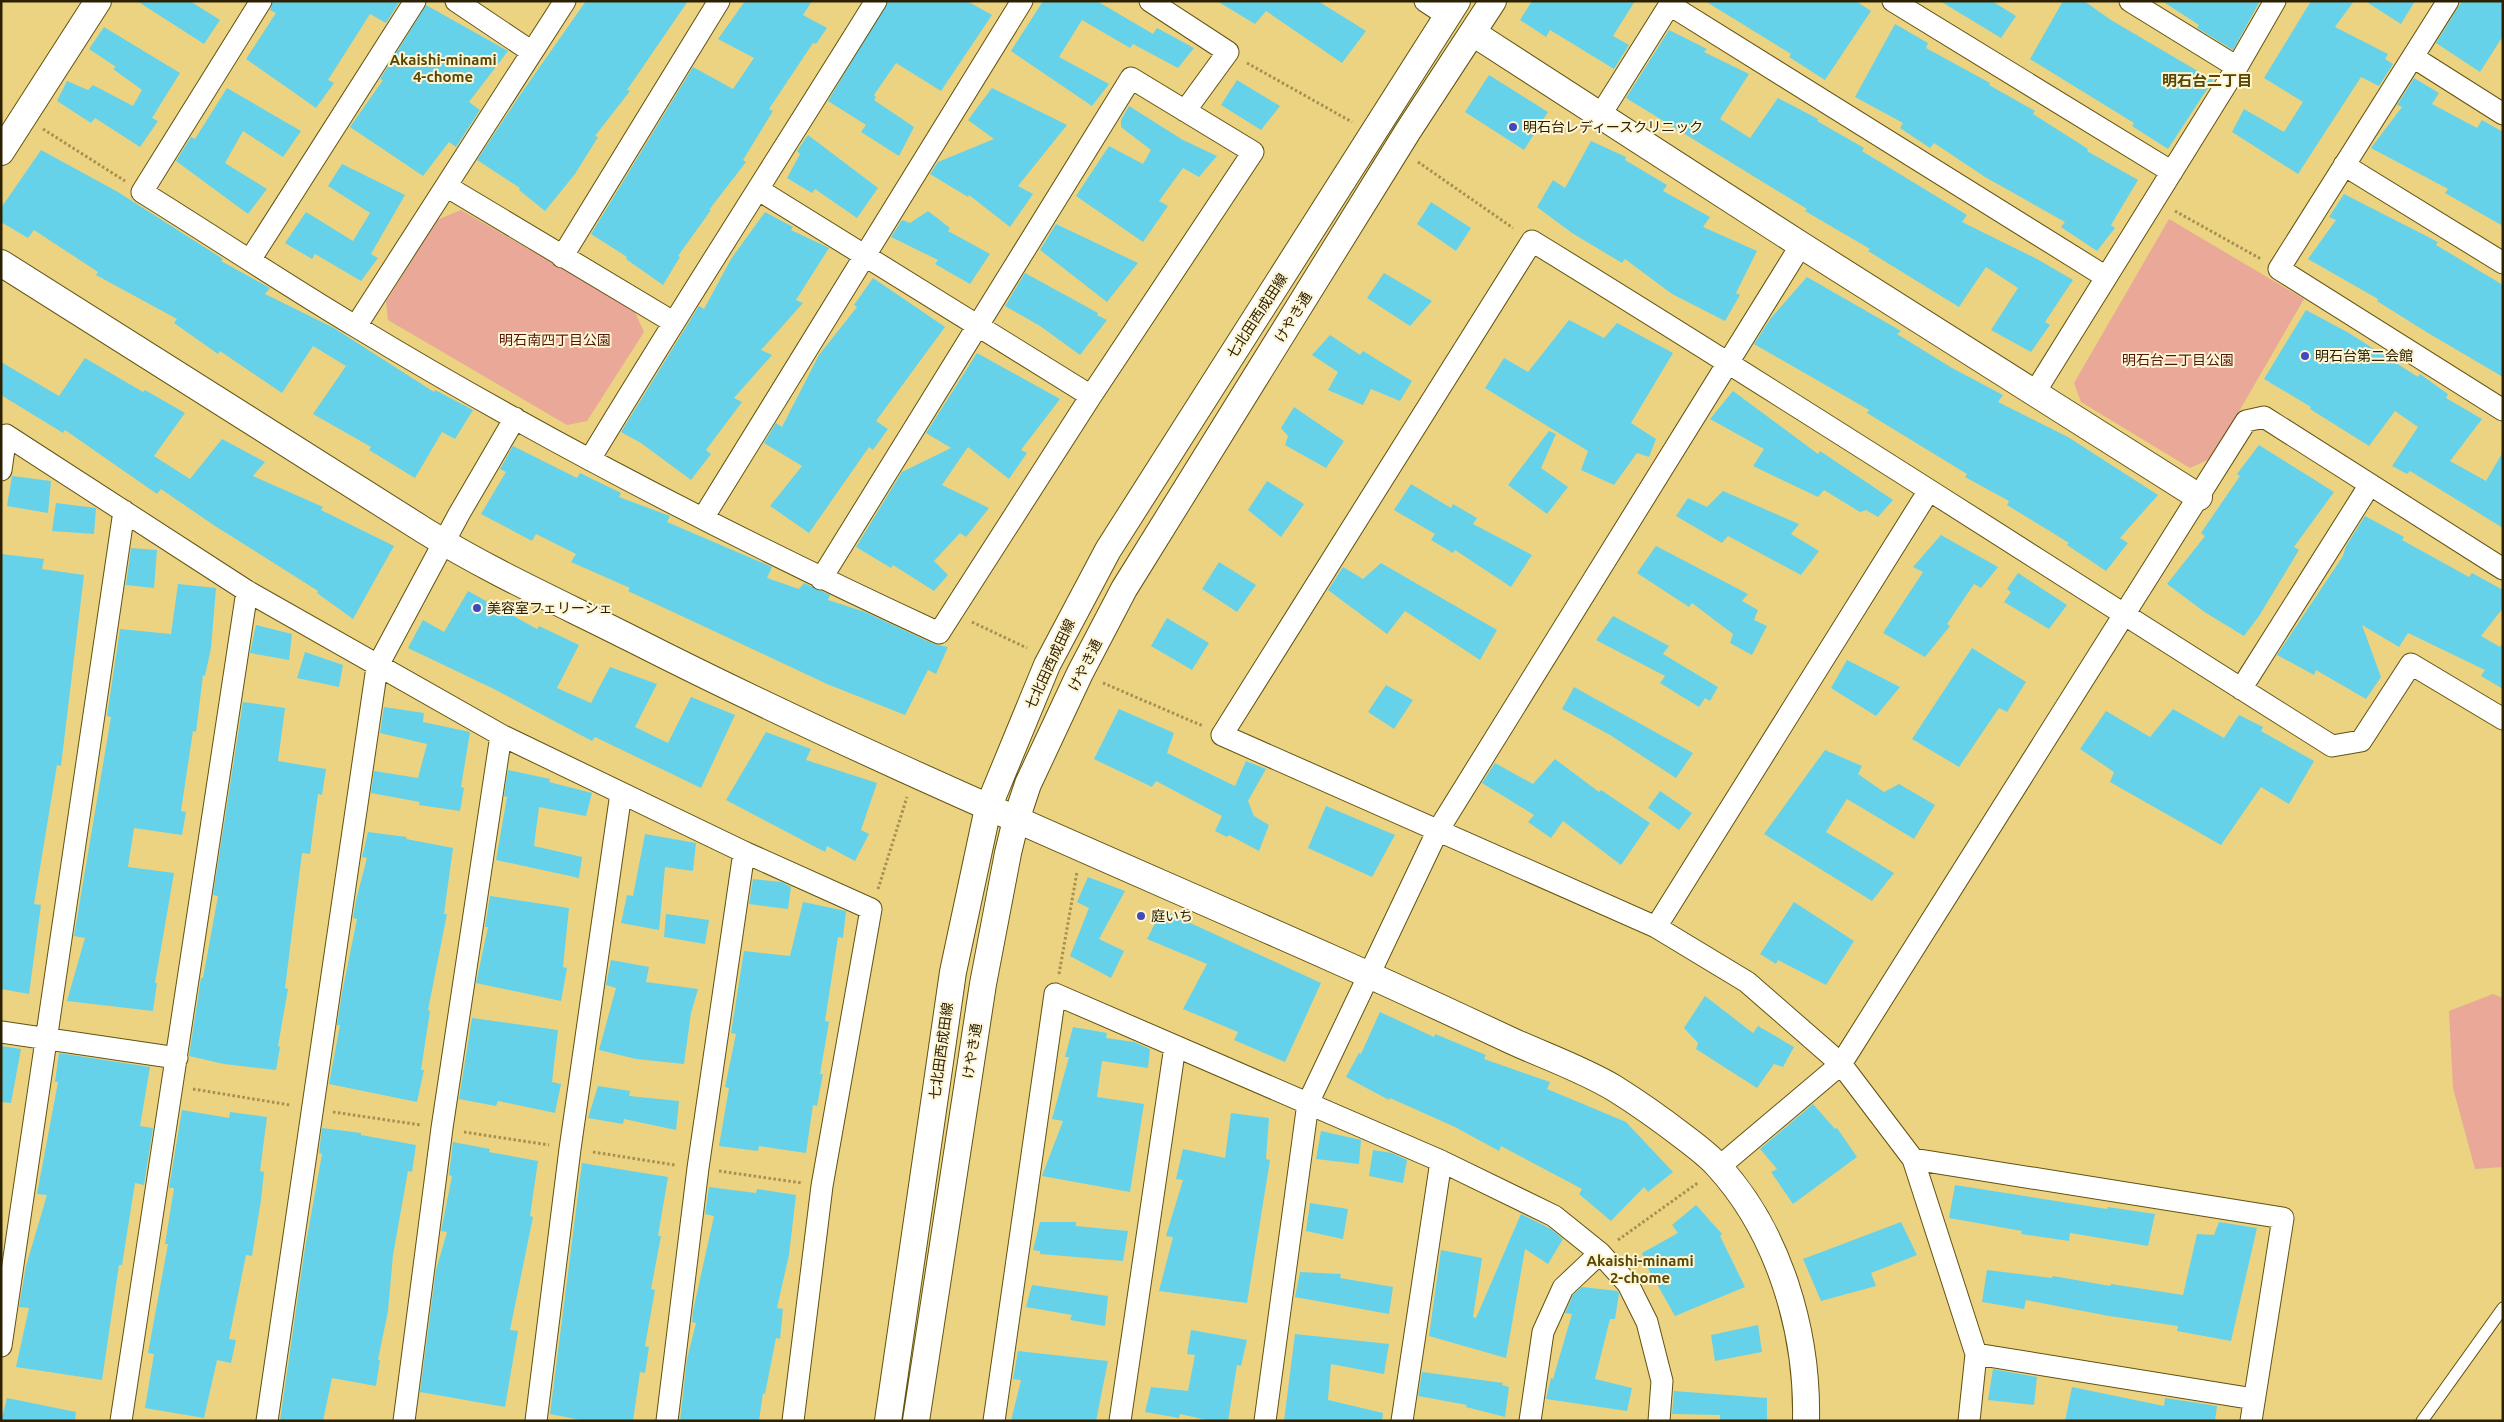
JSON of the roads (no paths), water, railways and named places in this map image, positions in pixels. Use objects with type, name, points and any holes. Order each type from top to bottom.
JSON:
[{"type":"street","points":[[1,152],[98,1]]},
{"type":"street","points":[[261,1],[142,192],[356,326],[515,418],[821,579],[939,633],[1253,152],[1131,78],[821,579]]},
{"type":"street","points":[[250,260],[415,1]]},
{"type":"street","points":[[456,1],[532,52]]},
{"type":"street","points":[[356,326],[565,1]]},
{"type":"street","points":[[562,257],[719,1]]},
{"type":"street","points":[[590,458],[673,322],[759,190],[876,1]]},
{"type":"street","points":[[703,518],[1022,1]]},
{"type":"street","points":[[1150,1],[1228,52],[1185,111]]},
{"type":"street","points":[[1425,1],[1452,8]]},
{"type":"street","name":"けやき通","points":[[916,1421],[983,984],[1016,820],[1028,784],[1124,589],[1408,131],[1493,1]]},
{"type":"street","points":[[1893,1],[2172,172]]},
{"type":"street","points":[[2130,1],[2237,67]]},
{"type":"street","points":[[2035,392],[2237,67],[2275,1]]},
{"type":"street","points":[[2448,1],[2279,269],[2503,410]]},
{"type":"street","points":[[1601,114],[1671,3],[2106,277]]},
{"type":"street","name":"七北田西成田線","points":[[888,1421],[953,972],[988,808],[1047,665],[1108,550],[1452,8]]},
{"type":"street","points":[[1473,33],[1601,114],[1801,246],[2199,497]]},
{"type":"street","points":[[2413,57],[2503,114]]},
{"type":"street","points":[[2344,165],[2503,263]]},
{"type":"street","points":[[446,186],[673,322]]},
{"type":"street","points":[[759,190],[1092,396]]},
{"type":"street","points":[[1969,1421],[1976,1354],[1913,1159],[1841,1064],[1747,982],[1656,927],[1437,832],[1222,735],[1532,241],[1729,362],[1928,492],[2125,614],[2332,746],[2361,741],[2411,664],[2503,719]]},
{"type":"street","points":[[1265,1421],[1308,1103],[1437,832],[1801,246]]},
{"type":"street","points":[[1,263],[444,543],[698,672],[988,808],[1370,975],[1612,1087],[1672,1128],[1719,1167],[1750,1210],[1769,1246],[1786,1285],[1803,1360],[1807,1392],[1806,1421]]},
{"type":"street","points":[[1719,1167],[1841,1064],[2246,421],[2264,417],[2369,486],[2503,569]]},
{"type":"street","points":[[267,1421],[377,667],[444,543],[515,418]]},
{"type":"street","points":[[1,470],[6,435],[247,591],[377,667],[501,735],[744,852],[871,909],[822,1186],[793,1421]]},
{"type":"street","points":[[2241,689],[2369,486]]},
{"type":"street","points":[[1656,927],[1928,492]]},
{"type":"street","points":[[1,1346],[48,1039],[124,511]]},
{"type":"street","points":[[121,1421],[247,591]]},
{"type":"street","points":[[404,1421],[442,1128],[501,735]]},
{"type":"street","points":[[536,1421],[570,1149],[622,793]]},
{"type":"street","points":[[667,1421],[698,1168],[744,852]]},
{"type":"street","points":[[994,1421],[1055,994],[1442,1161],[1554,1216],[1600,1253],[1628,1284],[1647,1322],[1662,1381],[1659,1421]]},
{"type":"street","points":[[1,1032],[177,1058]]},
{"type":"street","points":[[1120,1421],[1175,1046]]},
{"type":"street","points":[[1913,1159],[2283,1218],[2251,1421]]},
{"type":"street","points":[[1402,1421],[1442,1161]]},
{"type":"street","points":[[1530,1421],[1543,1332],[1563,1288],[1600,1253]]},
{"type":"street","points":[[1976,1354],[2254,1399]]},
{"type":"lane","points":[[2422,1421],[2503,1308]]},
{"type":"place","name":"明石台レディースクリニック","points":[[1513,127]]},
{"type":"place","name":"明石台第二会館","points":[[2305,356]]},
{"type":"place","name":"美容室フェリーシェ","points":[[477,608]]},
{"type":"place","name":"庭いち","points":[[1141,916]]},
{"type":"district","name":"Akaishi-minami 4-chome","points":[[443,68]]},
{"type":"district","name":"明石台二丁目","points":[[2207,80]]},
{"type":"district","name":"Akaishi-minami 2-chome","points":[[1640,1268]]},
{"type":"park label","name":"明石南四丁目公園","points":[[555,340]]},
{"type":"park label","name":"明石台二丁目公園","points":[[2178,360]]}]
